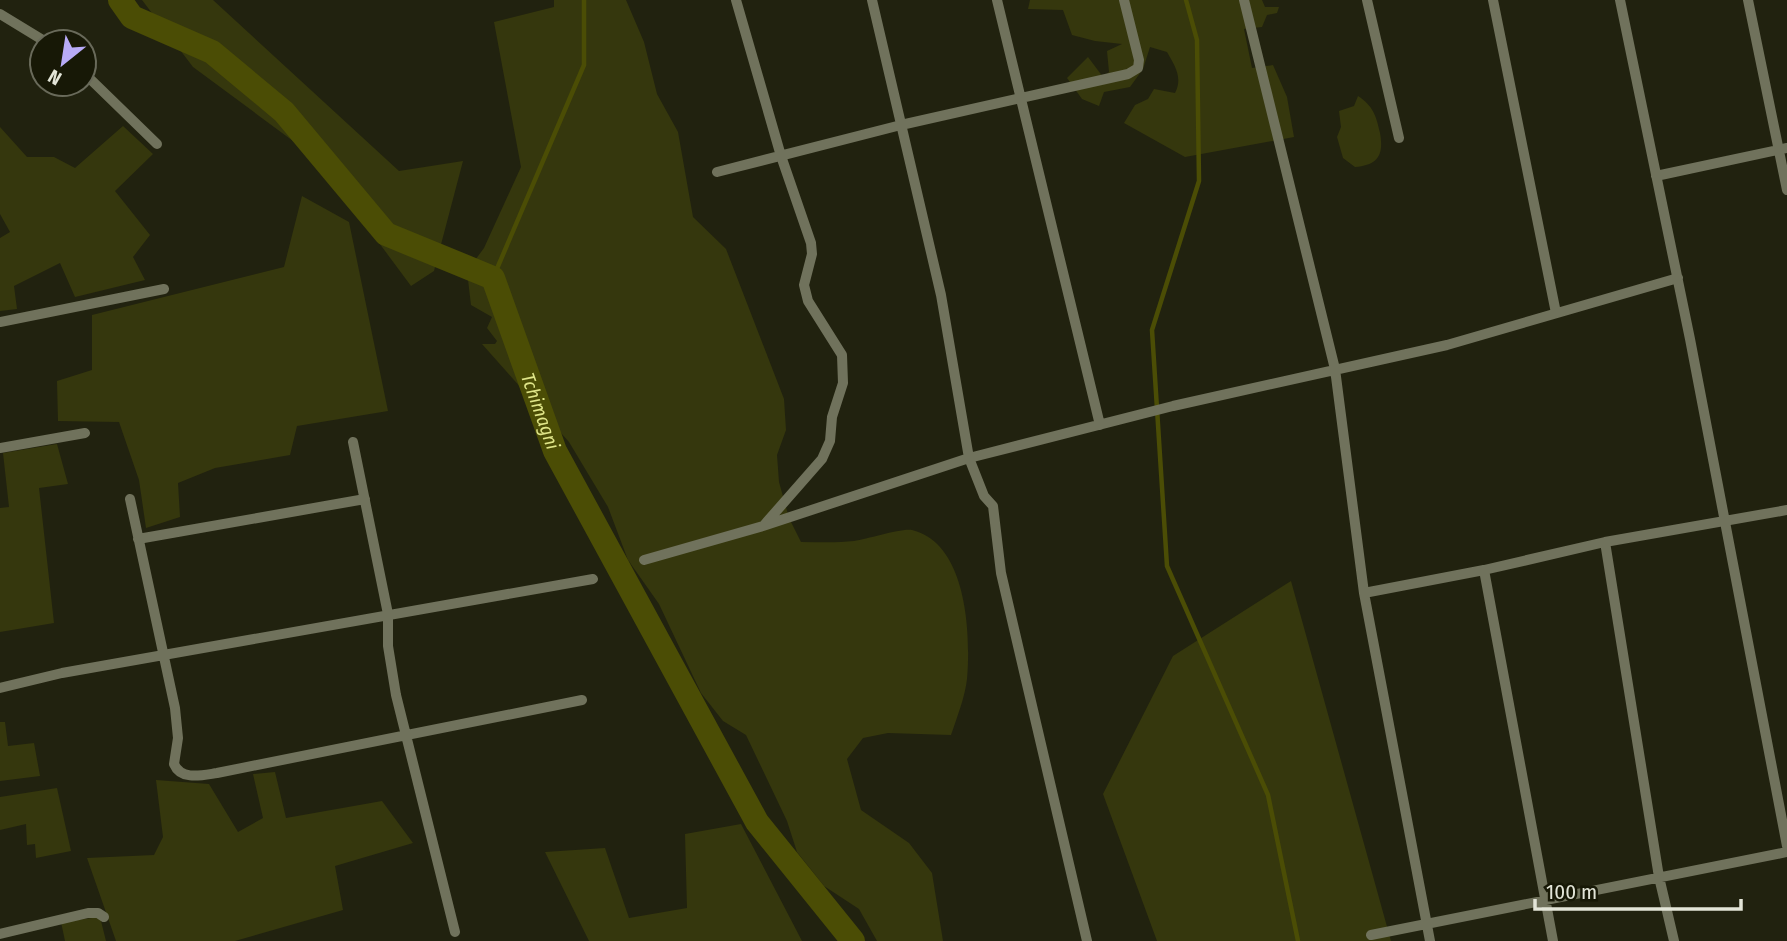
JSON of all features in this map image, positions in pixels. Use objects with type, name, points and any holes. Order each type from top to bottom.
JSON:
[{"type":"street","points":[[736,0],[781,156],[811,243],[812,254],[804,285],[808,301],[842,355],[844,373],[832,417],[830,441],[822,458],[763,526]]},
{"type":"street","points":[[872,0],[941,295],[970,458],[984,496],[993,506],[1001,573],[1087,941]]},
{"type":"street","points":[[997,0],[1100,425]]},
{"type":"street","points":[[717,172],[901,125],[1128,74],[1138,68],[1139,60],[1124,0]]},
{"type":"street","points":[[1244,0],[1335,369],[1364,593],[1430,941]]},
{"type":"street","points":[[1367,0],[1399,138]]},
{"type":"street","points":[[1493,0],[1556,313]]},
{"type":"street","points":[[1620,0],[1678,278],[1787,846]]},
{"type":"street","points":[[1748,0],[1783,149],[1787,190]]},
{"type":"street","points":[[0,14],[28,31]]},
{"type":"street","points":[[98,87],[157,144]]},
{"type":"street","points":[[1656,176],[1783,149]]},
{"type":"street","points":[[644,560],[763,526],[970,458],[1335,369],[1447,345],[1678,278]]},
{"type":"street","points":[[0,322],[164,289]]},
{"type":"street","points":[[0,448],[85,433]]},
{"type":"street","points":[[354,442],[388,614],[387,646],[396,695],[455,932]]},
{"type":"street","points":[[130,499],[177,728],[174,764],[176,770],[189,776],[217,773],[582,700]]},
{"type":"street","points":[[138,539],[365,499]]},
{"type":"street","points":[[1364,593],[1484,570],[1605,542],[1787,510]]},
{"type":"street","points":[[1605,542],[1659,877],[1674,941]]},
{"type":"street","points":[[1484,570],[1553,941]]},
{"type":"street","points":[[0,688],[62,673],[593,579]]},
{"type":"street","points":[[1371,934],[1787,852]]},
{"type":"street","points":[[3,941],[0,934],[88,913],[98,913],[104,917]]},
{"type":"shaded area","points":[[142,0],[213,0],[399,171],[463,161],[434,271],[411,286],[316,158],[193,67]]},
{"type":"shaded area","points":[[554,0],[626,0],[644,42],[657,94],[678,132],[693,217],[726,249],[784,399],[786,430],[777,455],[779,482],[789,518],[801,542],[854,541],[912,530],[930,538],[944,552],[955,571],[966,616],[968,660],[965,693],[951,735],[888,733],[863,738],[847,759],[861,810],[909,843],[932,873],[943,941],[877,941],[859,909],[824,886],[797,852],[787,821],[746,735],[723,721],[701,693],[659,604],[628,560],[608,507],[569,442],[482,344],[495,344],[497,341],[487,328],[492,317],[471,305],[467,271],[484,248],[521,167],[494,22],[554,7]]},
{"type":"shaded area","points":[[1030,0],[1262,0],[1265,7],[1279,7],[1277,13],[1267,15],[1262,27],[1244,29],[1252,68],[1273,65],[1287,97],[1294,137],[1185,157],[1124,123],[1135,105],[1148,99],[1154,89],[1175,93],[1178,77],[1167,52],[1150,47],[1143,69],[1130,87],[1104,92],[1099,106],[1082,99],[1067,78],[1088,57],[1103,77],[1109,72],[1107,51],[1122,44],[1072,35],[1063,10],[1028,9]]},
{"type":"shaded area","points":[[1358,96],[1367,103],[1375,116],[1381,147],[1378,158],[1369,164],[1355,167],[1343,158],[1337,137],[1341,127],[1339,111],[1354,106]]},
{"type":"shaded area","points":[[123,126],[153,154],[115,191],[150,235],[133,257],[145,280],[75,297],[60,263],[14,286],[17,309],[0,311],[0,238],[10,232],[0,214],[0,127],[27,157],[54,157],[75,168]]},
{"type":"shaded area","points":[[302,196],[349,222],[388,411],[297,426],[290,455],[215,468],[178,483],[180,517],[146,528],[139,480],[119,422],[58,421],[57,381],[92,370],[92,315],[284,267]]},
{"type":"shaded area","points":[[57,444],[68,484],[39,488],[54,623],[0,632],[0,508],[9,507],[3,453]]},
{"type":"shaded area","points":[[1291,581],[1391,941],[1157,941],[1103,794],[1173,656]]},
{"type":"shaded area","points":[[0,722],[5,722],[8,746],[34,743],[40,776],[0,781]]},
{"type":"shaded area","points":[[275,772],[286,818],[382,801],[413,843],[335,866],[343,910],[235,941],[116,941],[87,858],[154,855],[163,837],[156,780],[209,784],[238,832],[263,818],[253,774]]},
{"type":"shaded area","points":[[57,788],[71,851],[36,858],[35,844],[27,845],[26,824],[0,830],[0,797]]},
{"type":"shaded area","points":[[741,824],[802,941],[589,941],[545,852],[605,848],[629,918],[687,908],[685,834]]},
{"type":"shaded area","points":[[100,917],[106,941],[65,941],[61,922]]},
{"type":"waterway","name":"Tchimagni","points":[[120,0],[132,17],[212,52],[284,112],[386,234],[493,278],[555,451],[757,822],[853,941]]},
{"type":"waterway","points":[[493,278],[584,65],[584,0]]},
{"type":"waterway","points":[[1186,0],[1197,40],[1199,181],[1152,330],[1167,566],[1268,795],[1298,941]]}]
